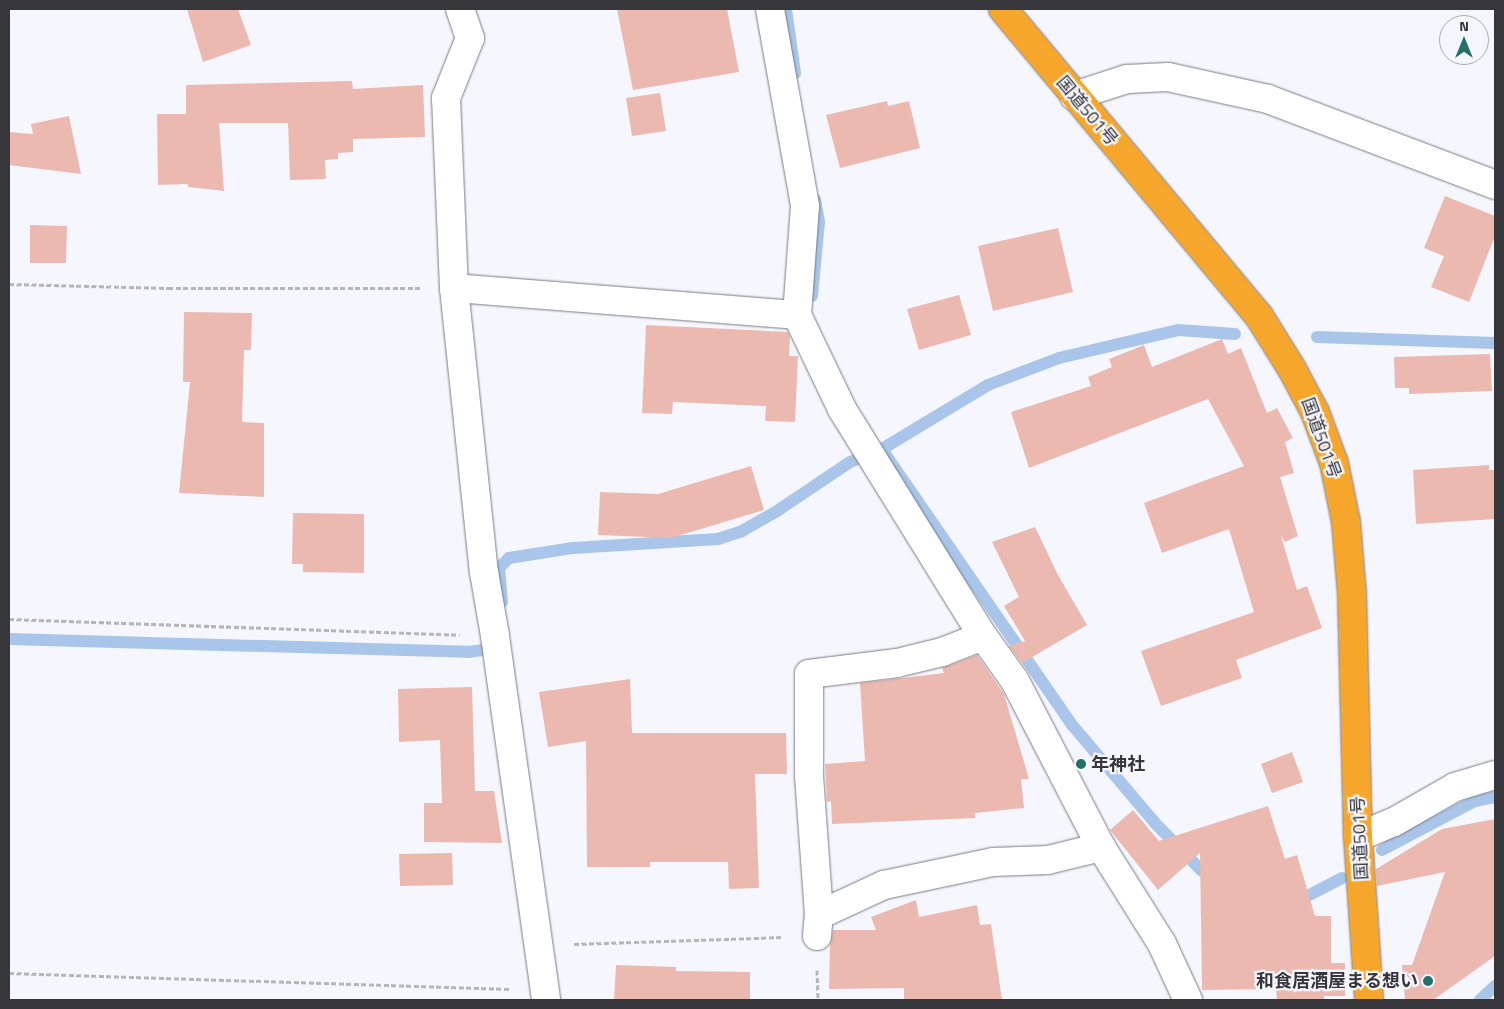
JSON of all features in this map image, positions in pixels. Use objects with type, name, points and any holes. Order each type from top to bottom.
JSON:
[{"type":"highway","name":"国道501号","points":[[1003,9],[1259,316],[1292,369],[1315,412],[1331,454],[1346,522],[1352,594],[1358,837],[1369,1000]]},
{"type":"street","points":[[460,9],[470,38],[446,98],[454,288],[484,572],[495,636],[545,995]]},
{"type":"street","points":[[770,9],[805,206],[797,315],[842,409],[983,636],[1015,681],[1101,847],[1162,944],[1188,1000]]},
{"type":"street","points":[[1074,96],[1127,79],[1168,77],[1268,99],[1495,185]]},
{"type":"street","points":[[454,288],[797,315]]},
{"type":"street","points":[[983,636],[942,652],[897,663],[809,674],[809,776],[818,925],[884,885],[994,862],[1048,860],[1101,847]]},
{"type":"street","points":[[1358,837],[1394,822],[1455,787],[1495,775]]},
{"type":"path","points":[[9,284],[168,288],[454,288]]},
{"type":"path","points":[[9,619],[495,636]]},
{"type":"path","points":[[538,946],[818,925],[818,1000]]},
{"type":"path","points":[[9,974],[545,995]]},
{"type":"building","points":[[187,9],[238,9],[251,45],[203,62]]},
{"type":"building","points":[[617,9],[727,9],[739,72],[633,90]]},
{"type":"building","points":[[352,81],[353,89],[423,85],[425,137],[353,139],[353,152],[338,153],[338,159],[325,160],[326,179],[290,180],[288,123],[219,123],[224,191],[188,187],[188,184],[158,185],[157,114],[186,114],[186,85]]},
{"type":"building","points":[[660,93],[666,131],[632,136],[626,98]]},
{"type":"building","points":[[887,101],[888,106],[909,101],[920,148],[840,168],[826,115]]},
{"type":"building","points":[[69,116],[81,174],[9,165],[9,132],[33,134],[31,124]]},
{"type":"building","points":[[1445,196],[1495,216],[1495,236],[1469,302],[1431,287],[1444,256],[1424,248]]},
{"type":"building","points":[[30,225],[67,226],[66,263],[30,263]]},
{"type":"building","points":[[1058,228],[1073,292],[993,311],[978,246]]},
{"type":"building","points":[[959,295],[971,335],[919,350],[907,309]]},
{"type":"building","points":[[184,312],[252,313],[251,350],[244,350],[242,422],[264,423],[264,497],[179,493],[190,382],[183,382]]},
{"type":"building","points":[[646,325],[788,332],[790,336],[789,356],[798,356],[795,422],[765,421],[766,406],[673,402],[672,414],[642,413]]},
{"type":"building","points":[[1222,339],[1228,354],[1241,348],[1267,413],[1277,408],[1293,438],[1285,442],[1294,473],[1280,477],[1298,536],[1285,542],[1281,536],[1297,590],[1307,586],[1322,628],[1236,660],[1242,678],[1161,706],[1141,651],[1254,612],[1229,529],[1162,553],[1144,503],[1244,466],[1208,399],[1029,468],[1011,412],[1091,386],[1088,377],[1112,367],[1109,359],[1144,345],[1152,367]]},
{"type":"building","points":[[1490,354],[1492,391],[1409,394],[1409,388],[1395,388],[1394,357]]},
{"type":"building","points":[[1489,465],[1489,470],[1495,470],[1495,519],[1416,524],[1413,470]]},
{"type":"building","points":[[751,466],[764,510],[671,538],[598,535],[600,492],[658,494]]},
{"type":"building","points":[[293,513],[364,514],[364,573],[303,572],[303,564],[292,564]]},
{"type":"building","points":[[1035,527],[1058,575],[1087,625],[1022,663],[1009,646],[1025,641],[1004,606],[1019,597],[992,542]]},
{"type":"building","points":[[977,655],[1004,694],[1029,779],[1021,779],[1024,808],[975,813],[975,818],[832,824],[831,801],[827,802],[825,764],[865,761],[860,683],[944,673],[942,668]]},
{"type":"building","points":[[630,679],[632,733],[786,733],[787,774],[755,774],[759,888],[729,889],[728,862],[650,862],[650,867],[587,867],[586,741],[548,747],[539,692]]},
{"type":"building","points":[[472,687],[475,791],[494,791],[502,843],[424,842],[424,803],[442,803],[440,740],[399,742],[398,689]]},
{"type":"building","points":[[1292,752],[1303,782],[1272,793],[1261,764]]},
{"type":"building","points":[[1268,806],[1285,859],[1297,855],[1315,916],[1331,916],[1331,963],[1345,963],[1345,996],[1324,996],[1324,1000],[1277,1000],[1276,989],[1202,990],[1200,853],[1158,890],[1110,830],[1133,810],[1159,841]]},
{"type":"building","points":[[1495,819],[1495,956],[1433,1000],[1405,1000],[1402,965],[1412,965],[1445,872],[1377,886],[1376,869],[1442,829]]},
{"type":"building","points":[[452,853],[453,885],[400,886],[399,854]]},
{"type":"building","points":[[916,900],[919,917],[977,905],[980,925],[991,924],[1002,1000],[904,1000],[904,988],[829,989],[830,945],[833,930],[876,930],[871,917]]},
{"type":"building","points":[[616,965],[676,967],[676,971],[750,972],[750,1000],[614,1000]]},
{"type":"waterway","points":[[786,9],[795,73]]},
{"type":"waterway","points":[[812,296],[819,222],[815,199]]},
{"type":"waterway","points":[[502,602],[499,568],[509,558],[573,548],[718,539],[742,531],[777,511],[850,462],[882,449],[988,385],[1059,358],[1178,330],[1235,334]]},
{"type":"waterway","points":[[1317,337],[1495,343]]},
{"type":"waterway","points":[[883,451],[1073,726],[1154,822],[1201,870],[1214,878]]},
{"type":"waterway","points":[[9,639],[468,652],[498,648]]},
{"type":"waterway","points":[[1382,850],[1475,801],[1495,797]]},
{"type":"waterway","points":[[1294,903],[1342,878]]},
{"type":"waterway","points":[[1480,1000],[1495,986]]},
{"type":"place","name":"年神社","points":[[1081,764]]},
{"type":"place","name":"和食居酒屋まる想い","points":[[1428,981]]}]
